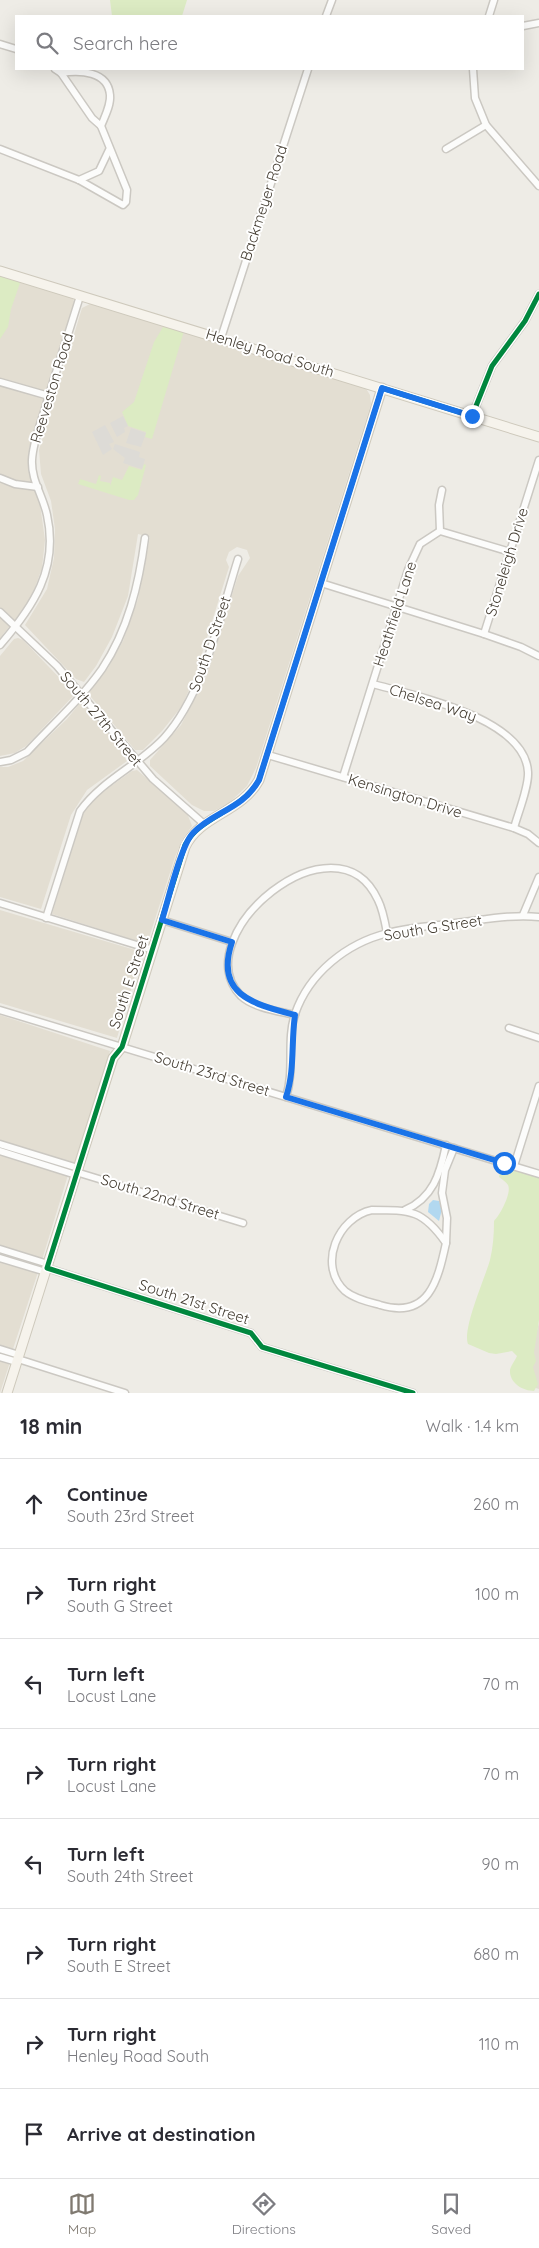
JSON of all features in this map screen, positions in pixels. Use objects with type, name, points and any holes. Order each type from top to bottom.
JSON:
[{"type":"street","points":[[326,15],[332,0]]},
{"type":"street","points":[[489,15],[494,0]]},
{"type":"street","points":[[524,26],[539,23]]},
{"type":"street","points":[[0,44],[15,49]]},
{"type":"street","points":[[0,149],[79,180],[123,205],[127,200],[127,190],[109,150],[101,126],[92,118],[61,73],[56,70]]},
{"type":"street","name":"Backmeyer Road","points":[[221,338],[308,70]]},
{"type":"street","points":[[473,70],[475,98],[486,125],[538,181]]},
{"type":"street","points":[[61,73],[90,73],[100,76],[107,84],[110,99],[101,126]]},
{"type":"street","points":[[446,149],[486,125]]},
{"type":"street","points":[[79,180],[99,171],[109,150]]},
{"type":"street","name":"Henley Road South","points":[[0,270],[539,437]]},
{"type":"street","points":[[472,416],[492,366],[525,321],[539,294]]},
{"type":"street","name":"Reeveston Road","points":[[0,645],[16,627],[35,600],[45,574],[49,554],[50,529],[43,500],[33,476],[34,446],[80,296]]},
{"type":"street","points":[[0,382],[49,396]]},
{"type":"street","name":"South E Street","points":[[7,1393],[113,1058],[122,1047],[186,846],[193,833],[204,824],[230,810],[248,795],[259,780],[382,388]]},
{"type":"street","name":"Stoneleigh Drive","points":[[484,634],[539,460]]},
{"type":"street","points":[[0,478],[15,484],[38,487]]},
{"type":"street","points":[[442,490],[439,505],[440,531],[510,552]]},
{"type":"street","name":"Heathfield Lane","points":[[343,777],[414,552],[420,544],[440,531]]},
{"type":"street","points":[[0,762],[10,760],[27,752],[101,670],[124,627],[138,580],[144,538]]},
{"type":"street","name":"South D Street","points":[[46,918],[80,810],[92,796],[137,762],[165,737],[179,720],[193,695],[238,559]]},
{"type":"street","points":[[322,583],[484,634],[521,647],[539,656]]},
{"type":"street","name":"South 27th Street","points":[[0,612],[57,666],[82,693],[137,762],[169,794],[196,815],[204,824]]},
{"type":"street","name":"Chelsea Way","points":[[373,684],[482,718],[515,743],[525,758],[528,776],[514,828]]},
{"type":"street","name":"Kensington Drive","points":[[268,755],[514,828],[527,833],[539,843]]},
{"type":"street","points":[[295,1015],[256,1004],[241,995],[231,982],[228,972],[228,960],[232,942],[245,920],[272,892],[299,874],[319,868],[341,869],[367,883],[379,901],[387,933]]},
{"type":"street","points":[[523,915],[539,877]]},
{"type":"street","points":[[0,903],[153,950]]},
{"type":"street","name":"South G Street","points":[[286,1097],[291,1080],[291,1040],[295,1015],[313,981],[328,964],[356,945],[387,933],[523,915],[539,917]]},
{"type":"street","points":[[162,920],[232,942]]},
{"type":"street","name":"South 23rd Street","points":[[0,1010],[539,1174]]},
{"type":"street","points":[[509,1028],[539,1038]]},
{"type":"street","points":[[514,1166],[539,1088]]},
{"type":"street","name":"South 22nd Street","points":[[0,1144],[77,1172]]},
{"type":"street","points":[[403,1211],[414,1206],[430,1193],[435,1184],[446,1146]]},
{"type":"street","points":[[446,1243],[421,1215],[403,1211],[365,1212],[354,1217],[345,1225],[338,1238],[332,1260],[337,1280],[346,1291],[360,1299],[390,1308],[401,1309],[416,1305],[422,1301],[433,1288],[446,1243],[447,1218],[442,1193],[445,1170],[454,1148]]},
{"type":"street","name":"South 22nd Street","points":[[0,1151],[77,1172],[242,1223]]},
{"type":"street","name":"South 21st Street","points":[[0,1249],[47,1268],[252,1333],[262,1347],[413,1393]]},
{"type":"street","name":"South 21st Street","points":[[0,1258],[47,1268]]},
{"type":"street","points":[[0,1349],[18,1359]]},
{"type":"street","points":[[0,1357],[18,1359],[125,1393]]},
{"type":"shaded area","points":[[0,273],[73,297],[74,302],[29,448],[28,469],[40,504],[45,540],[42,568],[33,593],[22,611],[0,638]]},
{"type":"shaded area","points":[[90,304],[365,387],[370,395],[371,404],[256,768],[247,786],[229,803],[214,811],[204,811],[192,805],[150,766],[150,760],[181,725],[207,675],[238,576],[250,558],[247,550],[237,547],[229,552],[226,560],[229,567],[195,676],[182,706],[162,731],[143,750],[135,750],[91,697],[90,691],[108,668],[123,641],[138,599],[150,537],[138,534],[128,596],[112,637],[96,666],[84,682],[76,679],[25,625],[47,589],[54,558],[55,529],[51,501],[41,474],[39,450],[82,308]]},
{"type":"shaded area","points":[[123,416],[128,426],[124,428],[125,432],[117,437],[110,423]]},
{"type":"shaded area","points":[[105,425],[114,442],[109,444],[112,449],[103,455],[92,432]]},
{"type":"shaded area","points":[[131,428],[146,433],[141,447],[126,443]]},
{"type":"shaded area","points":[[115,444],[140,452],[139,457],[145,459],[142,469],[123,463],[125,458],[113,449]]},
{"type":"shaded area","points":[[14,639],[23,640],[75,694],[26,746],[15,753],[0,756],[0,656]]},
{"type":"shaded area","points":[[81,702],[114,740],[127,761],[87,790],[71,815],[41,909],[0,897],[0,767],[8,767],[23,761],[67,719]]},
{"type":"shaded area","points":[[137,770],[187,813],[192,826],[182,840],[175,857],[147,944],[52,914],[83,813],[96,797],[132,771]]},
{"type":"shaded area","points":[[0,910],[142,952],[117,1038],[0,1003]]},
{"type":"shaded area","points":[[0,1015],[110,1051],[74,1164],[0,1141]]},
{"type":"shaded area","points":[[0,1154],[68,1175],[42,1260],[0,1247]]},
{"type":"shaded area","points":[[0,1260],[38,1272],[13,1349],[0,1345]]},
{"type":"shaded area","points":[[539,1323],[539,1389],[523,1384]]},
{"type":"shaded area","points":[[0,1359],[10,1362],[0,1393]]},
{"type":"green space","points":[[110,0],[187,0],[182,15],[112,15]]},
{"type":"green space","points":[[0,274],[19,280],[20,283],[11,309],[8,327],[0,339]]},
{"type":"green space","points":[[163,327],[184,331],[152,439],[145,437],[146,432],[128,426],[122,412],[134,402],[154,342]]},
{"type":"green space","points":[[144,464],[146,465],[138,495],[134,500],[78,484],[80,479],[96,484],[99,475],[101,476],[100,481],[110,483],[110,486],[113,477],[122,480],[129,466],[142,470]]},
{"type":"green space","points":[[504,1166],[539,1177],[539,1320],[534,1353],[536,1361],[533,1367],[538,1384],[534,1391],[521,1388],[512,1379],[510,1370],[517,1356],[512,1351],[496,1354],[489,1353],[468,1344],[467,1337],[471,1316],[490,1260],[494,1221],[502,1209],[509,1189],[508,1185],[499,1177],[501,1168]]},
{"type":"water","points":[[433,1200],[439,1201],[442,1209],[439,1221],[428,1212],[429,1204]]},
{"type":"cycle path","points":[[413,1393],[262,1347],[251,1333],[47,1268],[113,1058],[122,1047],[185,845],[201,827],[242,799],[259,780],[382,388],[472,416],[492,366],[525,321],[539,294]]},
{"type":"route","points":[[472,416],[382,388],[259,780],[248,795],[230,810],[204,824],[193,833],[183,853],[162,920],[232,942],[228,960],[228,972],[234,987],[244,998],[256,1004],[295,1015],[291,1040],[292,1073],[286,1097],[504,1163]]}]
